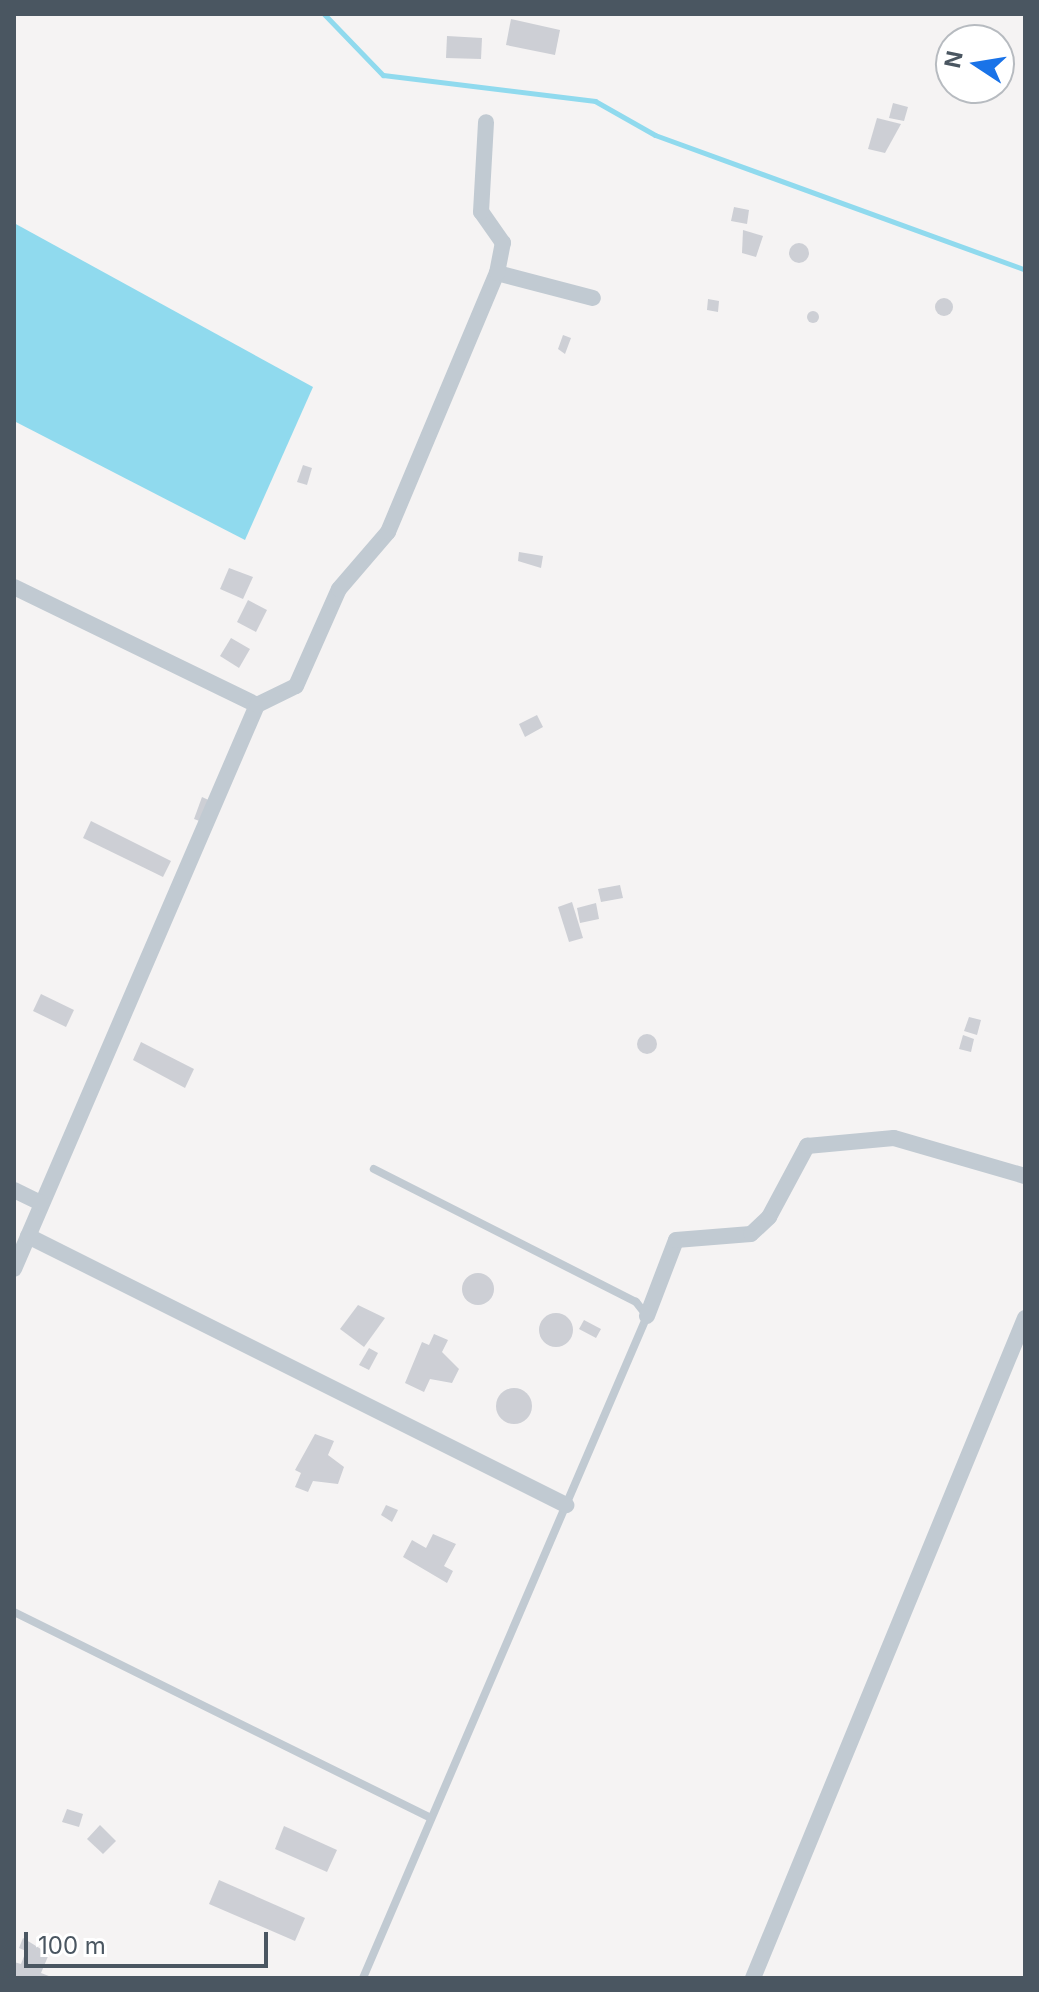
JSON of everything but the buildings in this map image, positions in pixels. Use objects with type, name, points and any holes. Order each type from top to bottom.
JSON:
[{"type":"street","points":[[14,1269],[257,705],[296,686],[339,589],[388,532],[497,273],[503,243],[481,212],[486,122]]},
{"type":"street","points":[[497,273],[587,297]]},
{"type":"street","points":[[14,587],[257,705]]},
{"type":"street","points":[[647,1316],[676,1240],[751,1234],[769,1217],[807,1146],[894,1138],[1025,1176]]},
{"type":"street","points":[[14,1190],[41,1203]]},
{"type":"street","points":[[28,1236],[566,1505]]},
{"type":"street","points":[[753,1978],[1025,1318]]},
{"type":"lane","points":[[363,1978],[428,1817],[647,1316],[636,1302],[374,1169]]},
{"type":"lane","points":[[14,1612],[428,1817]]},
{"type":"water","points":[[14,223],[313,387],[245,540],[14,421]]},
{"type":"waterway","points":[[324,14],[383,75],[595,101],[655,135],[1025,270]]}]
